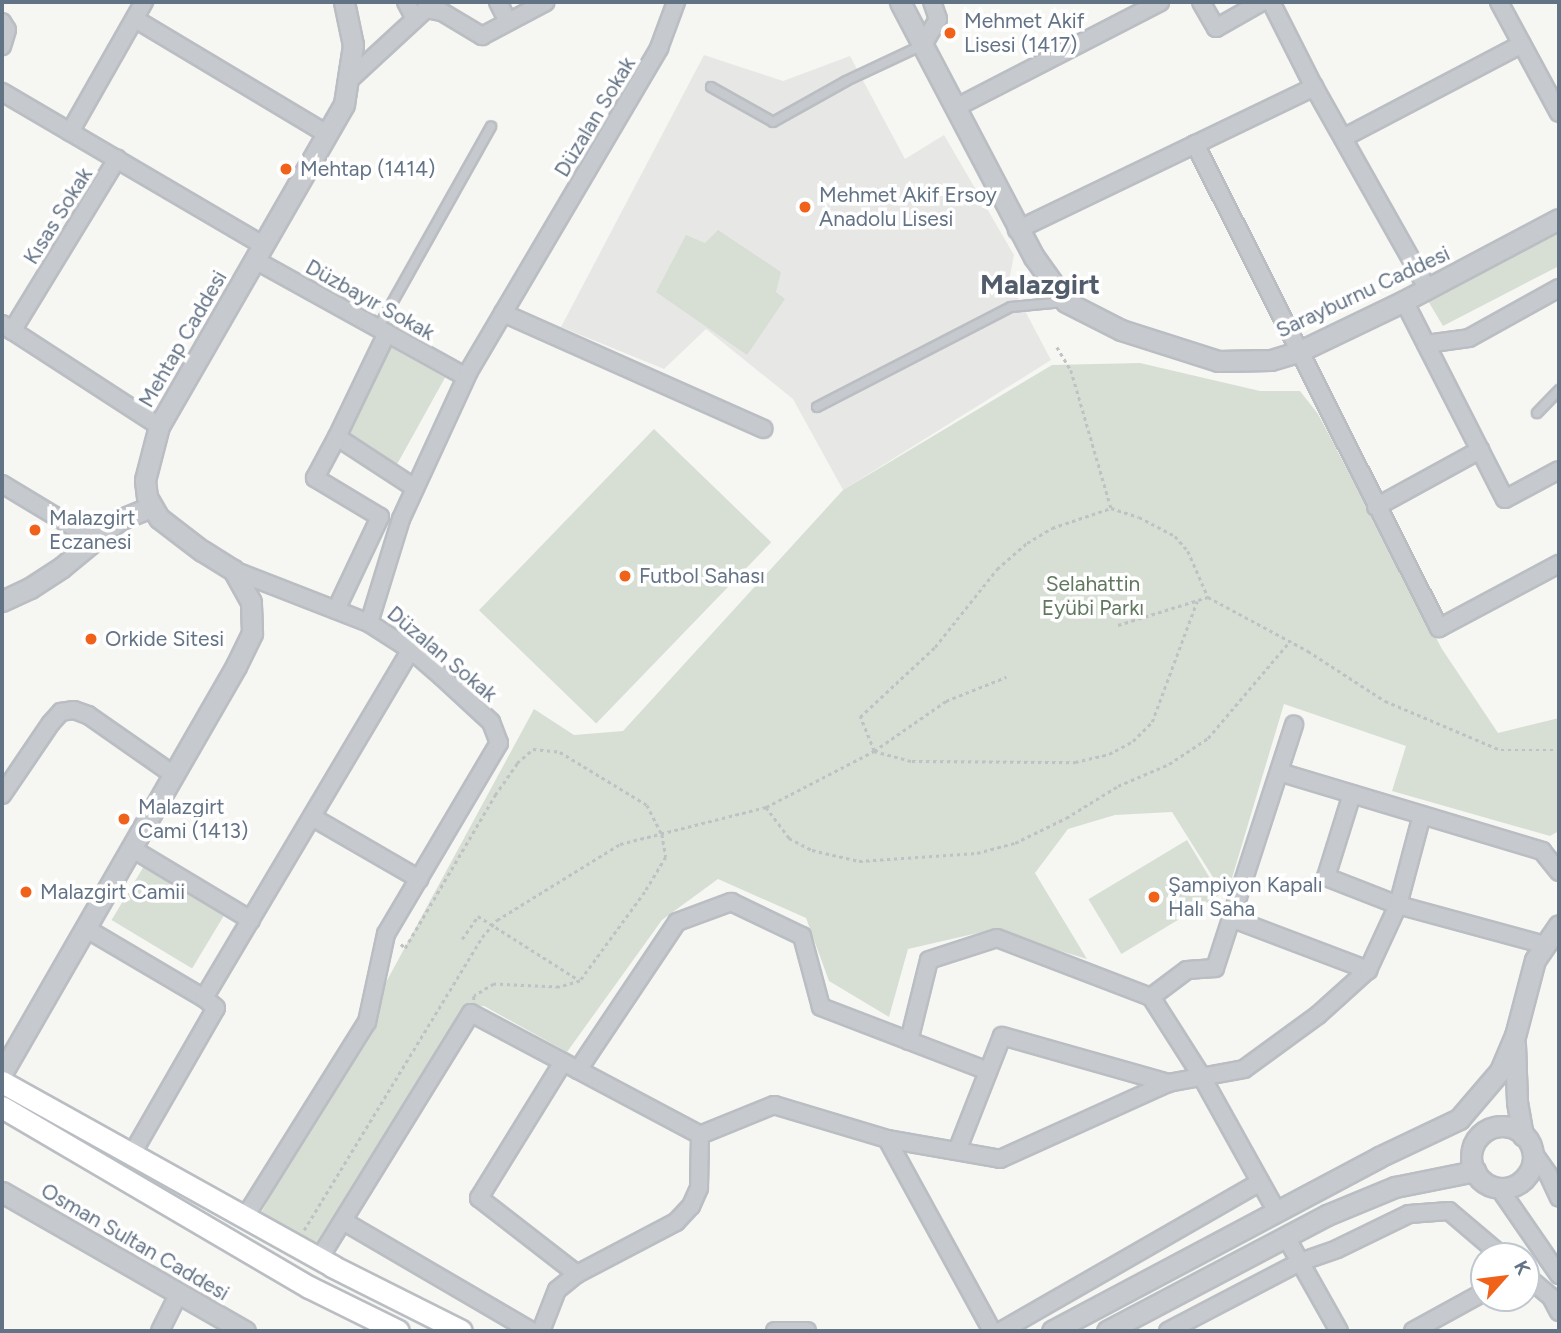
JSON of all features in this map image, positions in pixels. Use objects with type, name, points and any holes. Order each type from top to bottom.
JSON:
[{"type":"main road","points":[[2,1082],[320,1259],[461,1331]]},
{"type":"main road","points":[[2,1107],[309,1287],[398,1331]]},
{"type":"street","points":[[70,132],[144,2]]},
{"type":"street","name":"Mehtap Caddesi","points":[[152,507],[145,480],[159,426],[344,104],[353,45],[344,2]]},
{"type":"street","points":[[406,2],[415,19]]},
{"type":"street","points":[[498,2],[508,22]]},
{"type":"street","points":[[348,81],[426,9],[442,12],[482,36],[546,2]]},
{"type":"street","name":"Düzalan Sokak","points":[[245,1217],[367,1022],[386,934],[499,743],[491,722],[411,650],[369,623],[401,519],[466,377],[659,48],[676,2]]},
{"type":"street","name":"Sarayburnu Caddesi","points":[[900,2],[1017,230],[1066,302],[1121,330],[1218,360],[1271,360],[1298,352],[1404,301],[1559,219]]},
{"type":"street","points":[[923,45],[938,19],[932,2]]},
{"type":"street","points":[[955,108],[1160,2]]},
{"type":"street","points":[[1201,2],[1216,28],[1262,2]]},
{"type":"street","points":[[1272,2],[1314,87],[1428,289]]},
{"type":"street","points":[[1499,2],[1559,113]]},
{"type":"street","points":[[135,19],[327,134]]},
{"type":"street","points":[[1343,138],[1522,44]]},
{"type":"street","points":[[1017,230],[1314,87]]},
{"type":"street","name":"Düzbayır Sokak","points":[[2,92],[117,159],[383,331],[466,377]]},
{"type":"street","points":[[1195,144],[1439,628],[1559,564]]},
{"type":"street","name":"Kısas Sokak","points":[[7,327],[117,159]]},
{"type":"street","points":[[1426,344],[1469,338],[1559,288]]},
{"type":"street","points":[[1404,301],[1505,499],[1559,470]]},
{"type":"street","points":[[503,313],[763,429]]},
{"type":"street","points":[[7,327],[159,426]]},
{"type":"street","points":[[336,610],[380,517],[315,478],[337,437],[383,331]]},
{"type":"street","points":[[337,437],[415,488]]},
{"type":"street","points":[[1376,507],[1480,450]]},
{"type":"street","points":[[2,484],[93,539]]},
{"type":"street","points":[[2,601],[30,588],[62,567],[119,520],[152,507],[159,518],[182,536],[233,570],[369,623]]},
{"type":"street","points":[[2,1073],[7,1050],[85,928],[252,633],[251,602],[233,570]]},
{"type":"street","points":[[204,998],[411,650]]},
{"type":"street","points":[[2,795],[51,723],[61,712],[74,710],[88,715],[174,775]]},
{"type":"street","points":[[1151,997],[1188,970],[1214,968],[1294,725]]},
{"type":"street","points":[[1279,772],[1542,851],[1559,872]]},
{"type":"street","points":[[1352,794],[1326,877],[1398,905],[1545,945]]},
{"type":"street","points":[[700,1135],[774,1105],[887,1139],[1000,1159],[1168,1083],[1244,1069],[1318,1015],[1368,970],[1398,905],[1422,815]]},
{"type":"street","points":[[312,817],[419,879]]},
{"type":"street","points":[[131,849],[251,920]]},
{"type":"street","points":[[578,1070],[677,922],[731,902],[802,936],[821,1007],[988,1071]]},
{"type":"street","points":[[1231,918],[1368,970]]},
{"type":"street","points":[[1052,1331],[1459,1119],[1500,1071],[1515,1036],[1535,960],[1559,925]]},
{"type":"street","points":[[85,928],[204,998],[216,1008],[132,1154]]},
{"type":"street","points":[[909,1041],[929,960],[998,938],[1151,997],[1202,1077],[1277,1212]]},
{"type":"street","points":[[320,1259],[471,1013],[700,1135]]},
{"type":"street","points":[[957,1151],[1002,1036],[1168,1083]]},
{"type":"street","points":[[1499,1188],[1518,1184],[1530,1170],[1528,1143],[1517,1102],[1515,1036]]},
{"type":"street","points":[[563,1062],[479,1198],[577,1273]]},
{"type":"street","points":[[1459,1119],[1493,1128]]},
{"type":"street","points":[[1559,1198],[1554,1175],[1528,1143],[1503,1126],[1493,1128],[1476,1140],[1472,1150],[1475,1171],[1481,1180],[1499,1188],[1559,1275]]},
{"type":"street","points":[[541,1331],[557,1290],[577,1273],[676,1222],[691,1206],[699,1188],[700,1135]]},
{"type":"street","points":[[887,1139],[992,1331]]},
{"type":"street","points":[[1107,1331],[1327,1215],[1395,1187],[1475,1171]]},
{"type":"street","points":[[1001,1331],[1260,1182]]},
{"type":"street","name":"Osman Sultan Caddesi","points":[[2,1192],[245,1331]]},
{"type":"street","points":[[1168,1331],[1300,1262],[1337,1249],[1409,1214],[1449,1211],[1486,1242]]},
{"type":"street","points":[[343,1221],[531,1331]]},
{"type":"street","points":[[1286,1237],[1339,1331]]},
{"type":"street","points":[[1540,1288],[1551,1297],[1559,1312]]},
{"type":"street","points":[[160,1331],[179,1293]]},
{"type":"street","points":[[1413,1331],[1470,1300]]},
{"type":"street","points":[[775,1331],[807,1331]]},
{"type":"lane","points":[[711,87],[773,122],[846,81],[923,45]]},
{"type":"lane","points":[[383,331],[491,127]]},
{"type":"lane","points":[[817,407],[1011,307],[1066,302]]},
{"type":"lane","points":[[1537,412],[1559,390]]},
{"type":"path","points":[[1057,347],[1071,370],[1111,509]]},
{"type":"path","points":[[1198,600],[1152,722],[1133,741],[1109,754],[1075,762],[912,761],[874,751],[865,737],[860,717],[935,646],[997,569],[1027,543],[1052,528],[1111,509],[1139,517],[1175,536],[1188,551],[1208,597],[1290,641],[1385,702],[1501,750],[1559,750]]},
{"type":"path","points":[[1118,625],[1208,597]]},
{"type":"path","points":[[766,807],[789,838],[812,850],[859,861],[965,854],[1015,842],[1066,818],[1118,786],[1169,764],[1208,738],[1290,641]]},
{"type":"path","points":[[295,1245],[482,937],[496,919],[620,844],[766,807],[874,751],[946,701],[1006,677]]},
{"type":"path","points":[[386,934],[405,948],[495,796],[517,763],[533,749],[560,752],[647,805],[662,834],[666,857],[645,892],[580,981],[559,988],[494,984],[474,996],[471,1013]]},
{"type":"path","points":[[461,939],[478,916],[580,981]]},
{"type":"shaded area","name":"Mehmet Akif Ersoy Anadolu Lisesi","points":[[704,55],[783,81],[850,56],[905,159],[944,135],[1014,255],[1008,286],[1013,288],[1051,360],[843,490],[793,399],[706,329],[664,369],[561,327]]},
{"type":"green space","points":[[718,230],[781,272],[776,292],[785,299],[747,355],[656,292],[686,235],[705,243]]},
{"type":"green space","points":[[1559,232],[1559,266],[1443,326],[1428,301]]},
{"type":"green space","points":[[390,347],[445,378],[397,465],[342,434]]},
{"type":"green space","name":"Selahattin Eyübi Parkı","points":[[1140,363],[1260,391],[1300,391],[1318,414],[1442,649],[1498,733],[1559,718],[1559,831],[1550,836],[1392,791],[1406,746],[1284,704],[1226,898],[1172,812],[1115,815],[1068,829],[1035,873],[1087,959],[991,930],[908,949],[889,1017],[829,981],[806,918],[718,879],[662,920],[567,1052],[484,1006],[466,1005],[317,1245],[261,1213],[534,709],[574,735],[623,731],[843,490],[1052,365]]},
{"type":"green space","name":"Futbol Sahası","points":[[654,429],[771,542],[596,724],[479,610]]},
{"type":"green space","name":"Şampiyon Kapalı Halı Saha","points":[[1187,840],[1220,895],[1121,954],[1088,899]]},
{"type":"green space","points":[[144,866],[225,914],[192,968],[112,920]]},
{"type":"place","name":"Mehmet Akif Lisesi (1417)","points":[[950,33]]},
{"type":"place","name":"Mehtap (1414)","points":[[286,169]]},
{"type":"place","name":"Mehmet Akif Ersoy Anadolu Lisesi","points":[[805,207]]},
{"type":"place","name":"Malazgirt Eczanesi","points":[[35,530]]},
{"type":"place","name":"Futbol Sahası","points":[[625,576]]},
{"type":"place","name":"Orkide Sitesi","points":[[91,639]]},
{"type":"place","name":"Malazgirt Cami (1413)","points":[[124,819]]},
{"type":"place","name":"Malazgirt Camii","points":[[26,892]]},
{"type":"place","name":"Şampiyon Kapalı Halı Saha","points":[[1154,897]]},
{"type":"district","name":"Malazgirt","points":[[1040,284]]}]
